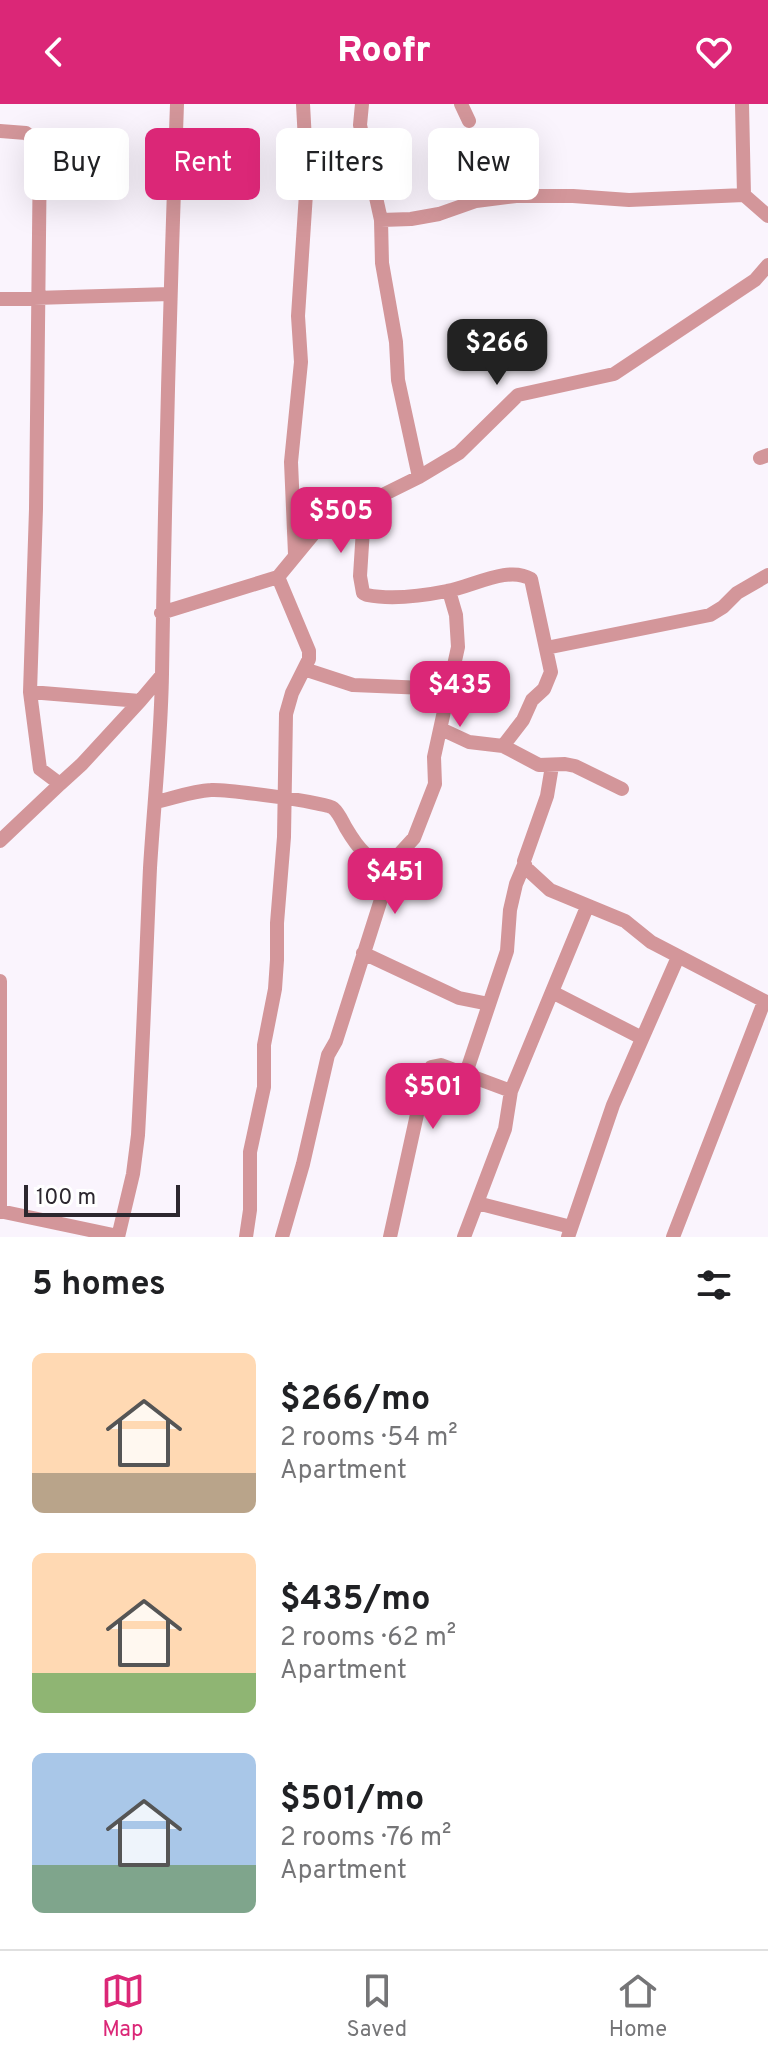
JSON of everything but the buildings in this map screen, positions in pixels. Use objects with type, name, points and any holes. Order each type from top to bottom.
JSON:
[{"type":"street","points":[[0,981],[0,1212],[118,1237],[133,1174],[138,1135],[156,802],[177,104]]},
{"type":"street","points":[[295,554],[291,462],[301,362],[298,316],[307,178],[303,104]]},
{"type":"street","points":[[362,104],[360,125],[381,220],[382,263],[396,342],[398,380],[419,477]]},
{"type":"street","points":[[461,104],[469,121]]},
{"type":"street","points":[[742,104],[744,195]]},
{"type":"street","points":[[0,131],[26,133],[40,145],[36,509],[30,692],[40,769],[60,784]]},
{"type":"street","points":[[381,220],[411,219],[439,214],[476,201],[516,196],[629,200],[744,195],[768,216]]},
{"type":"street","points":[[161,613],[278,577],[320,526],[419,477],[467,447],[518,395],[614,374],[762,279],[768,265]]},
{"type":"street","points":[[0,299],[170,294]]},
{"type":"street","points":[[357,507],[363,529],[360,576],[363,593],[388,597],[449,591],[520,574],[528,576],[535,587],[551,672],[549,681],[532,700],[523,720],[503,746]]},
{"type":"street","points":[[546,648],[710,615],[737,593],[768,575]]},
{"type":"street","points":[[246,1237],[250,1210],[250,1152],[264,1087],[264,1045],[275,989],[286,714],[309,651],[278,577]]},
{"type":"street","points":[[282,1237],[303,1164],[328,1055],[336,1041],[393,861],[414,838],[435,784],[434,757],[450,689],[458,635],[449,591]]},
{"type":"street","points":[[304,669],[353,685],[450,689]]},
{"type":"street","points":[[0,841],[82,764],[162,675]]},
{"type":"street","points":[[30,692],[140,701]]},
{"type":"street","points":[[441,729],[480,745],[503,746],[539,765],[575,766],[622,789]]},
{"type":"street","points":[[466,1073],[507,951],[510,910],[516,884],[547,796],[552,766]]},
{"type":"street","points":[[156,802],[210,790],[284,800],[312,800],[333,808],[369,859],[391,868]]},
{"type":"street","points":[[524,865],[550,890],[625,921],[642,936],[678,957],[766,1002],[673,1237]]},
{"type":"street","points":[[464,1237],[505,1129],[511,1091],[587,907]]},
{"type":"street","points":[[363,953],[459,998],[489,1004]]},
{"type":"street","points":[[477,1203],[570,1232],[608,1120],[678,957]]},
{"type":"street","points":[[552,992],[642,1038]]},
{"type":"street","points":[[390,1237],[425,1078],[431,1067],[441,1065],[511,1091]]}]
